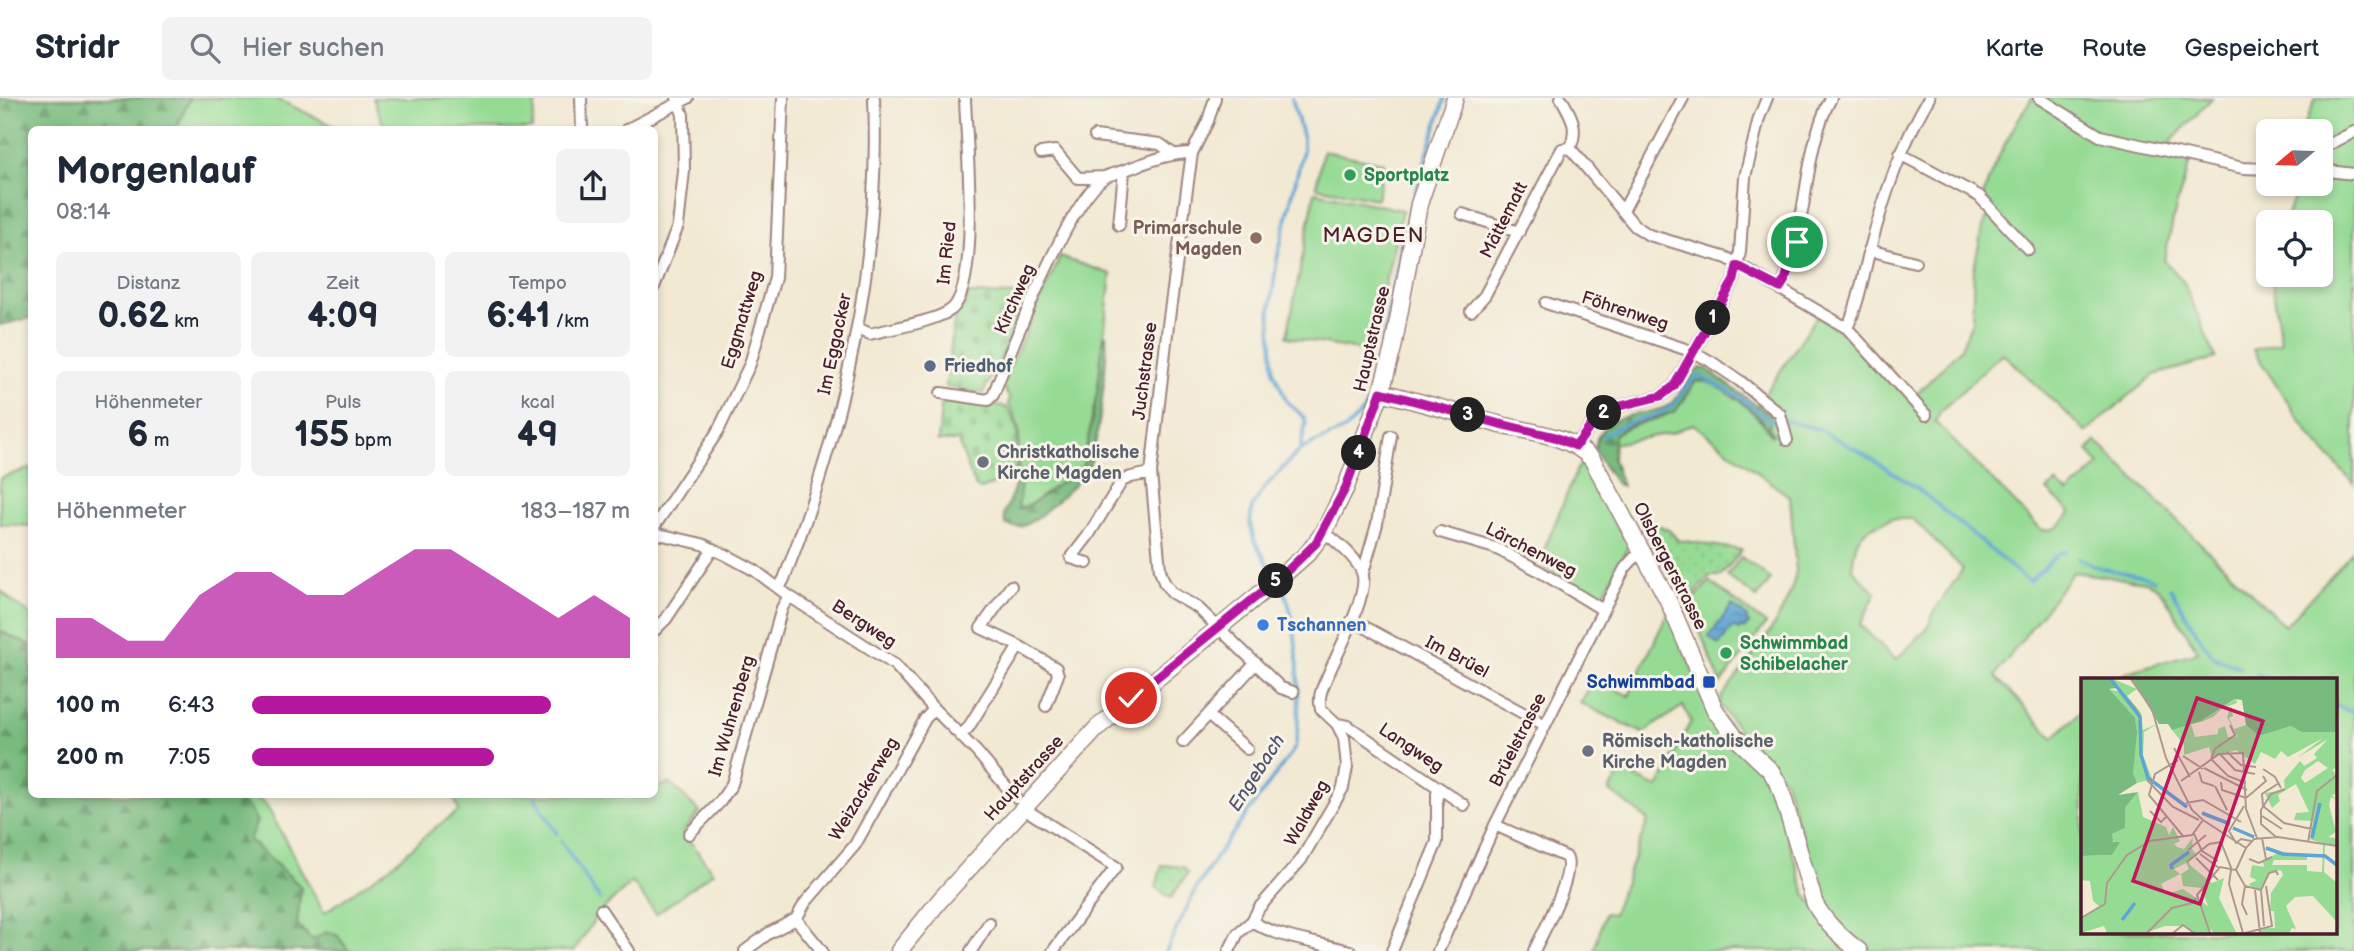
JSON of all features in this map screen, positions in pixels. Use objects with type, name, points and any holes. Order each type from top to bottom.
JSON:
[{"type":"main road","name":"Hauptstrasse","points":[[899,951],[1019,803],[1098,727],[1308,553],[1324,532],[1346,487],[1381,392],[1393,348],[1419,204],[1455,98]]},
{"type":"main road","name":"Olsbergerstrasse","points":[[1381,392],[1555,437],[1576,446],[1592,459],[1668,600],[1715,710],[1734,736],[1771,771],[1780,787],[1820,914],[1835,932],[1859,951]]},
{"type":"street","points":[[582,98],[582,126]]},
{"type":"street","name":"Eggmattweg","points":[[658,521],[718,431],[750,364],[775,278],[783,98]]},
{"type":"street","name":"Im Eggacker","points":[[779,588],[789,569],[814,499],[858,328],[869,264],[873,210],[876,165],[874,98]]},
{"type":"street","name":"Im Ried","points":[[858,328],[870,334],[931,318],[951,309],[963,291],[970,242],[965,98]]},
{"type":"street","name":"Juchstrasse","points":[[1215,98],[1208,121],[1192,153],[1171,298],[1151,474],[1160,570],[1172,593],[1198,608],[1281,688],[1293,692]]},
{"type":"street","points":[[1560,98],[1573,118],[1574,139],[1570,148],[1635,226],[1649,234],[1727,258],[1847,328],[1926,415]]},
{"type":"street","points":[[1623,211],[1683,98]]},
{"type":"street","points":[[1576,446],[1596,419],[1605,412],[1661,396],[1674,386],[1734,280],[1741,252],[1748,164],[1759,118],[1768,98]]},
{"type":"street","points":[[1780,288],[1797,242],[1815,140],[1831,98]]},
{"type":"street","points":[[1847,328],[1900,155],[1929,98]]},
{"type":"street","points":[[2039,98],[2100,136],[2256,168]]},
{"type":"street","points":[[633,126],[681,100],[684,171],[678,226],[658,277]]},
{"type":"street","points":[[2333,142],[2354,132]]},
{"type":"street","name":"Kirchweg","points":[[1095,136],[1160,144],[1172,153]]},
{"type":"street","name":"Mättematt","points":[[1471,311],[1485,295],[1562,149],[1570,148]]},
{"type":"street","name":"Kirchweg","points":[[1041,153],[1055,151],[1078,177],[1106,177],[1172,153],[1192,153]]},
{"type":"street","points":[[1900,155],[1979,196],[2028,249]]},
{"type":"street","points":[[1118,225],[1124,171]]},
{"type":"street","points":[[2333,172],[2354,174]]},
{"type":"street","name":"Kirchweg","points":[[941,393],[988,400],[993,395],[1046,270],[1077,209],[1089,192],[1106,177]]},
{"type":"street","points":[[1462,214],[1519,232]]},
{"type":"street","points":[[1870,250],[1915,262]]},
{"type":"street","name":"Föhrenweg","points":[[1546,303],[1694,352],[1740,381],[1780,414],[1787,440]]},
{"type":"street","name":"Waldweg","points":[[1229,951],[1238,933],[1252,921],[1259,908],[1301,860],[1343,788],[1347,756],[1344,738],[1337,724],[1321,709],[1319,694],[1352,620],[1363,586],[1363,573],[1377,524],[1391,436]]},
{"type":"street","points":[[1087,563],[1071,558],[1122,481],[1151,474]]},
{"type":"street","points":[[1324,532],[1346,549],[1363,573]]},
{"type":"street","name":"Lärchenweg","points":[[1440,532],[1495,548],[1603,610]]},
{"type":"street","name":"Bergweg","points":[[658,534],[702,544],[754,570],[895,665],[961,735],[1019,803],[1116,867],[1053,951]]},
{"type":"street","points":[[658,627],[712,550]]},
{"type":"street","name":"Brüelstrasse","points":[[1438,951],[1495,824],[1603,610],[1625,568],[1643,553]]},
{"type":"street","points":[[1011,586],[981,628],[1019,646],[1057,670],[1058,675],[1046,706]]},
{"type":"street","name":"Im Wuhrenberg","points":[[689,834],[720,802],[733,784],[782,608],[789,596]]},
{"type":"street","name":"Im Brüel","points":[[1352,620],[1545,725]]},
{"type":"street","points":[[961,735],[1019,646]]},
{"type":"street","points":[[1183,742],[1256,663]]},
{"type":"street","name":"Weizackerweg","points":[[745,951],[769,933],[796,919],[805,903],[855,845],[934,709]]},
{"type":"street","points":[[1208,715],[1247,749]]},
{"type":"street","name":"Langweg","points":[[1337,724],[1348,726],[1464,805]]},
{"type":"street","points":[[1392,951],[1437,842],[1439,788]]},
{"type":"street","points":[[1495,824],[1566,857],[1570,862],[1568,876],[1534,951]]},
{"type":"street","points":[[601,910],[629,951]]},
{"type":"street","points":[[796,919],[822,951]]},
{"type":"street","points":[[1252,921],[1282,934],[1350,951]]},
{"type":"street","points":[[971,951],[989,923]]},
{"type":"green space","points":[[0,98],[190,98],[177,126],[28,126],[28,319],[0,325]]},
{"type":"green space","points":[[190,98],[275,98],[334,126],[178,126]]},
{"type":"green space","points":[[373,98],[536,98],[532,126],[384,126]]},
{"type":"green space","points":[[2032,98],[2212,98],[2168,145],[2193,152],[2176,207],[2164,260],[2183,281],[2216,358],[2154,375],[2086,432],[2002,353],[1940,412],[1935,422],[2041,530],[2055,528],[2071,513],[2047,490],[2056,483],[2068,493],[2100,465],[2088,451],[2096,441],[2285,626],[2354,550],[2354,951],[1865,951],[1824,907],[1785,781],[1747,740],[1719,704],[1776,621],[1792,588],[1796,571],[1790,497],[1693,424],[1672,433],[1612,444],[1614,435],[1671,412],[1683,401],[1695,382],[1705,382],[1727,391],[1749,409],[1772,436],[1769,427],[1771,416],[1757,406],[1817,316],[1847,334],[1913,398],[1961,348],[1972,322],[1974,269],[1982,228],[1993,207],[1983,196],[2004,146]],"holes":[[[1892,519],[1913,519],[1963,569],[1937,607],[1926,630],[1896,660],[1860,625],[1876,593],[1852,569],[1855,548],[1866,530]]]},
{"type":"green space","points":[[2316,98],[2354,98],[2354,484],[2311,437],[2253,350],[2281,343],[2273,287],[2333,287],[2333,210],[2289,210],[2295,196],[2333,196],[2333,119],[2307,119]]},
{"type":"green space","name":"Sportplatz","points":[[1323,151],[1384,163],[1377,199],[1316,187]]},
{"type":"green space","points":[[1315,192],[1402,210],[1369,352],[1287,337]]},
{"type":"green space","points":[[1060,257],[1111,274],[1098,387],[1083,466],[1030,505],[1017,509],[1020,488],[1019,432],[1008,403],[1010,400],[1002,384]]},
{"type":"green space","points":[[969,294],[1026,295],[1005,349],[983,393],[946,387],[955,315],[964,306]]},
{"type":"green space","points":[[1106,334],[1104,383],[1098,427],[1086,472],[1030,523],[1016,527],[1005,524],[1004,514],[1019,476],[1021,482],[1018,509],[1030,505],[1083,466]]},
{"type":"green space","points":[[1700,368],[1707,369],[1771,416],[1769,426],[1773,435],[1751,410],[1733,396],[1704,380],[1695,382],[1675,412],[1627,426],[1614,435],[1613,459],[1622,486],[1617,484],[1597,455],[1595,445],[1599,435],[1605,427],[1620,418],[1669,405]]},
{"type":"green space","points":[[942,399],[1006,407],[1017,431],[1016,476],[981,489],[975,486],[958,441],[938,441]]},
{"type":"green space","points":[[1586,460],[1631,542],[1604,593],[1597,598],[1545,569],[1543,553],[1577,469]]},
{"type":"green space","points":[[28,469],[28,526],[0,524],[0,478]]},
{"type":"green space","points":[[1647,519],[1670,531],[1678,540],[1742,550],[1721,576],[1709,576],[1686,603],[1642,526]]},
{"type":"green space","points":[[1741,557],[1771,579],[1757,598],[1727,576]]},
{"type":"green space","name":"Schwimmbad Schibelacher","points":[[1709,581],[1766,624],[1721,683],[1689,605]]},
{"type":"green space","points":[[0,590],[28,613],[28,645],[0,631]]},
{"type":"green space","points":[[1669,610],[1699,686],[1771,781],[1805,894],[1851,951],[1594,951],[1605,913],[1613,914],[1648,820],[1609,790],[1622,770],[1658,788],[1691,721],[1683,706],[1643,733],[1580,703],[1595,679],[1629,696]]},
{"type":"green space","points":[[0,631],[28,645],[28,798],[237,798],[249,808],[257,821],[249,840],[301,887],[297,925],[312,940],[326,932],[337,935],[349,951],[0,951]]},
{"type":"green space","points":[[670,783],[700,812],[683,832],[713,872],[656,914],[632,882],[599,913],[574,951],[349,951],[337,935],[312,940],[297,924],[301,887],[249,840],[249,808],[237,798],[257,798],[267,806],[324,913],[390,867],[437,826],[459,811],[454,798],[658,798],[658,787]]},
{"type":"green space","points":[[1162,865],[1183,867],[1188,873],[1171,898],[1156,887]]},
{"type":"water","points":[[1732,605],[1747,617],[1749,623],[1744,629],[1733,627],[1719,645],[1709,637]]},
{"type":"waterway","points":[[1292,98],[1303,139],[1303,150],[1277,259],[1270,312],[1274,372],[1287,402],[1304,417],[1306,423],[1300,450]]},
{"type":"waterway","points":[[1415,192],[1445,98]]},
{"type":"waterway","points":[[1275,576],[1254,540],[1250,523],[1252,507],[1265,487],[1300,450],[1346,429],[1364,410],[1381,352],[1401,243],[1412,202]]},
{"type":"waterway","points":[[1603,436],[1618,427],[1670,408],[1690,383],[1700,376],[1738,396],[1769,420],[1778,421]]},
{"type":"waterway","points":[[1786,421],[1819,429],[1917,488],[2029,582],[2059,553],[2066,552]]},
{"type":"waterway","points":[[2078,557],[2095,566],[2154,580]]},
{"type":"waterway","name":"Engebach","points":[[1166,951],[1196,889],[1222,848],[1295,748],[1298,663],[1291,615],[1279,582]]},
{"type":"waterway","points":[[2170,588],[2215,658],[2240,667]]},
{"type":"waterway","points":[[2257,674],[2266,678]]},
{"type":"waterway","points":[[2336,705],[2354,713]]},
{"type":"waterway","points":[[535,798],[557,834]]},
{"type":"waterway","points":[[561,841],[600,900]]},
{"type":"place","name":"Sportplatz","points":[[1350,175]]},
{"type":"place","name":"Primarschule Magden","points":[[1256,238]]},
{"type":"place","name":"Friedhof","points":[[930,366]]},
{"type":"place","name":"Christkatholische Kirche Magden","points":[[983,462]]},
{"type":"place","name":"Tschannen","points":[[1263,625]]},
{"type":"place","name":"Schwimmbad Schibelacher","points":[[1726,653]]},
{"type":"place","name":"Schwimmbad","points":[[1709,682]]},
{"type":"place","name":"Römisch-katholische Kirche Magden","points":[[1588,751]]},
{"type":"district","name":"MAGDEN","points":[[1374,235]]},
{"type":"route","points":[[1131,698],[1308,553],[1324,532],[1346,487],[1381,392],[1555,437],[1576,446],[1596,419],[1605,412],[1661,396],[1674,386],[1734,280],[1737,266],[1780,288],[1797,242]]}]
